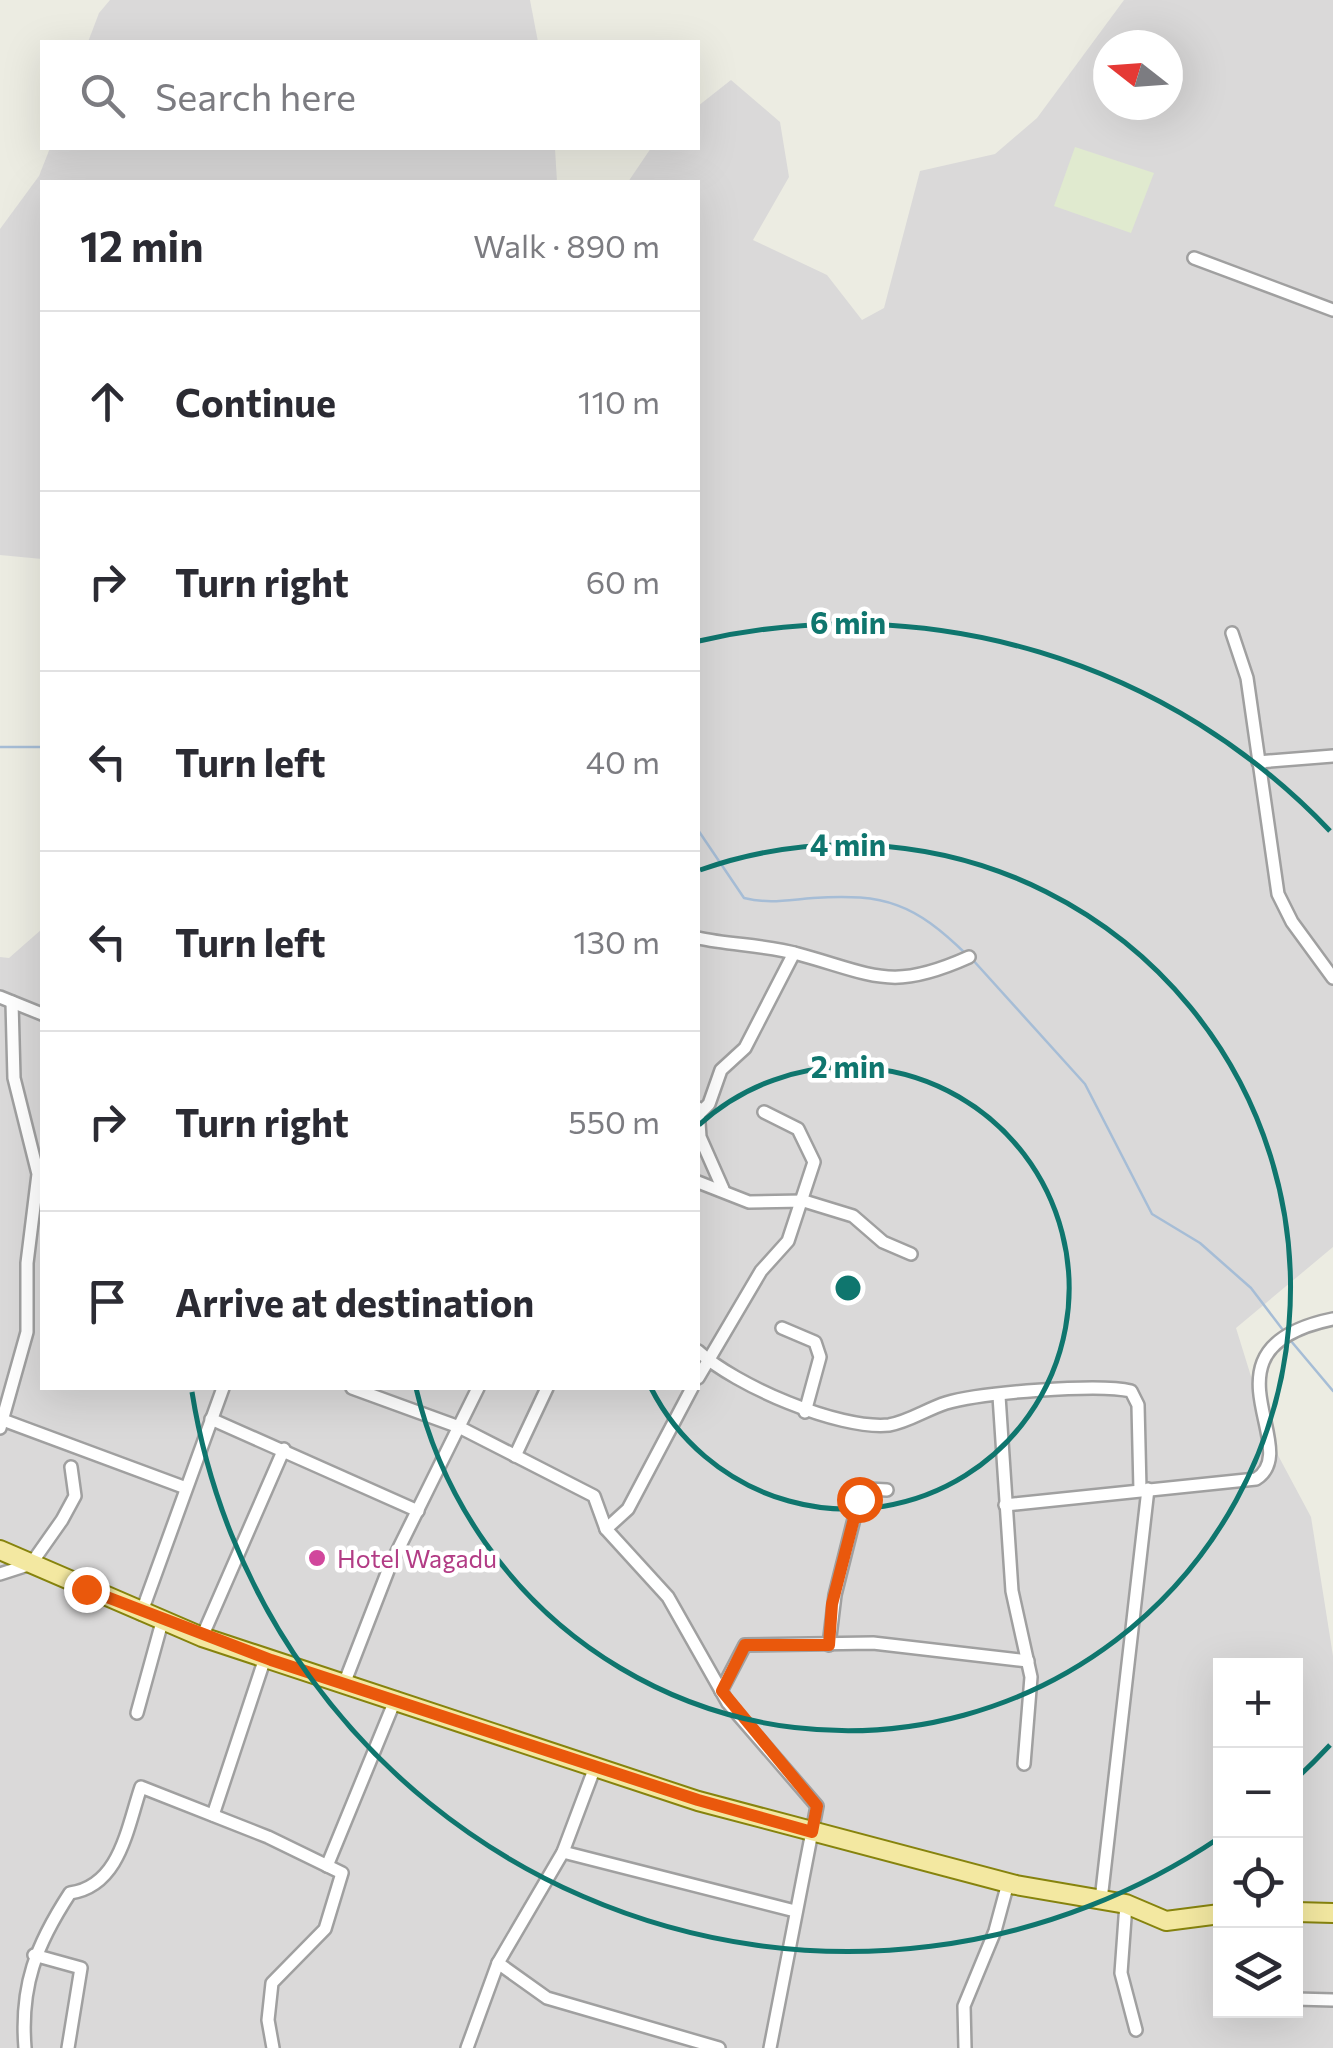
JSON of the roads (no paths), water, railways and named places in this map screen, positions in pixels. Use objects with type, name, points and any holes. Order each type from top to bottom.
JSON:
[{"type":"main road","points":[[0,1550],[141,1614],[202,1637],[396,1698],[595,1767],[812,1832],[1008,1883],[1126,1904],[1166,1921],[1213,1915]]},
{"type":"main road","points":[[1303,1912],[1333,1913]]},
{"type":"street","points":[[1194,258],[1262,280],[1333,310]]},
{"type":"street","points":[[1232,633],[1246,678],[1278,894],[1292,922],[1332,974]]},
{"type":"street","points":[[1258,762],[1333,756]]},
{"type":"street","points":[[700,938],[794,953],[880,979],[930,974],[969,957]]},
{"type":"street","points":[[700,1108],[721,1070],[744,1048],[794,953]]},
{"type":"street","points":[[40,1013],[6,999],[14,1078],[38,1174],[26,1263],[27,1332],[1,1422],[186,1488]]},
{"type":"street","points":[[700,1375],[761,1270],[788,1241],[814,1162],[798,1129],[764,1112]]},
{"type":"street","points":[[700,1137],[723,1188]]},
{"type":"street","points":[[700,1182],[723,1188],[749,1202],[804,1200],[853,1216],[884,1242],[911,1254]]},
{"type":"street","points":[[1004,1505],[1256,1479],[1265,1474],[1272,1455],[1258,1388],[1268,1353],[1279,1338],[1333,1318]]},
{"type":"street","points":[[782,1328],[815,1342],[820,1357],[805,1412]]},
{"type":"street","points":[[700,1353],[708,1361],[805,1412],[890,1424],[948,1402],[999,1396],[1131,1392],[1138,1405],[1144,1490],[1101,1900]]},
{"type":"street","points":[[141,1614],[221,1390]]},
{"type":"street","points":[[357,1390],[459,1427],[594,1496],[606,1529],[668,1597],[722,1691],[817,1806],[770,2048]]},
{"type":"street","points":[[344,1684],[389,1568],[477,1390]]},
{"type":"street","points":[[514,1456],[546,1390]]},
{"type":"street","points":[[606,1529],[628,1510],[691,1390]]},
{"type":"street","points":[[999,1396],[1012,1591],[1031,1677],[1024,1764]]},
{"type":"street","points":[[211,1418],[418,1511]]},
{"type":"street","points":[[202,1637],[284,1449]]},
{"type":"street","points":[[0,1574],[32,1564],[76,1496],[71,1467]]},
{"type":"street","points":[[829,1645],[832,1604],[860,1495],[868,1489],[886,1490]]},
{"type":"street","points":[[137,1714],[162,1622]]},
{"type":"street","points":[[722,1691],[745,1645],[873,1643],[1028,1661]]},
{"type":"street","points":[[213,1816],[265,1658]]},
{"type":"street","points":[[327,1866],[396,1698]]},
{"type":"street","points":[[467,2048],[498,1963],[563,1852],[595,1767]]},
{"type":"street","points":[[25,2048],[23,2021],[34,1955],[70,1894],[85,1891],[112,1871],[141,1787],[342,1873],[325,1928],[272,1983],[268,2020],[273,2048]]},
{"type":"street","points":[[563,1852],[795,1912]]},
{"type":"street","points":[[966,2048],[964,2006],[995,1931],[1008,1883]]},
{"type":"street","points":[[1126,1904],[1121,1973],[1136,2030]]},
{"type":"street","points":[[34,1955],[81,1968],[68,2048]]},
{"type":"street","points":[[498,1963],[547,1998],[719,2048]]},
{"type":"street","points":[[1303,2000],[1333,2000]]},
{"type":"waterway","points":[[0,747],[40,747]]},
{"type":"waterway","points":[[700,833],[744,898],[880,900],[931,923],[966,954]]},
{"type":"waterway","points":[[972,959],[1085,1084],[1152,1214],[1200,1243],[1251,1288],[1286,1334]]},
{"type":"waterway","points":[[1291,1341],[1333,1391]]},
{"type":"place","name":"Hotel Wagadu","points":[[317,1558]]}]
